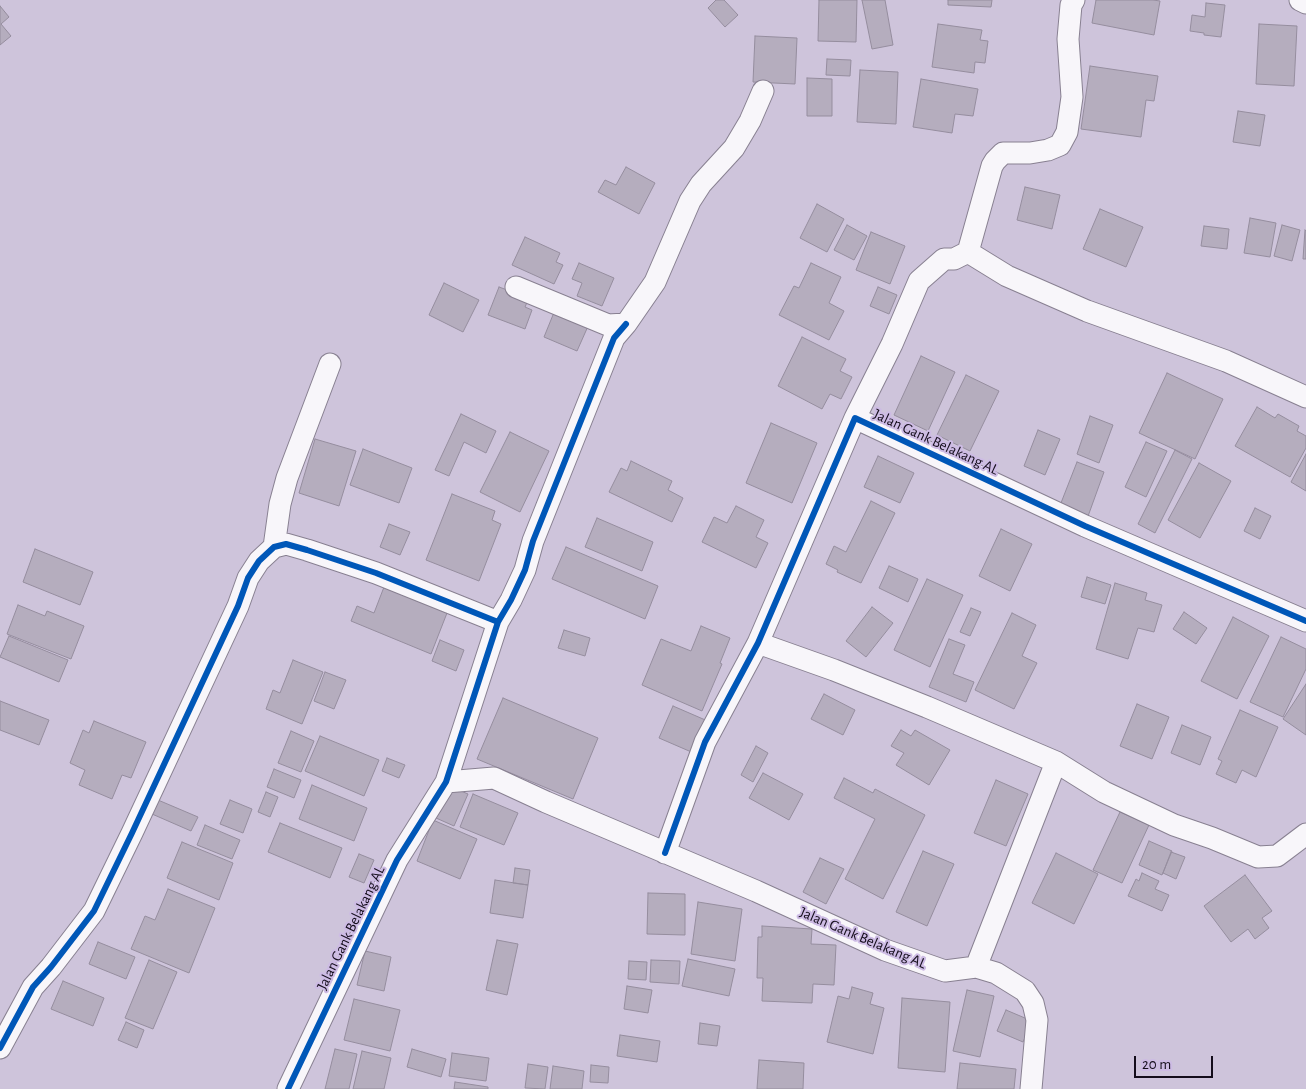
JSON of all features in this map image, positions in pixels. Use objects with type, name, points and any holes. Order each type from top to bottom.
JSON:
[{"type":"street","points":[[1074,0],[1071,5],[1068,39],[1072,98],[1067,132],[1060,145],[1048,150],[1030,153],[1003,153],[995,160],[968,252],[1007,276],[1087,311],[1226,361],[1306,397]]},
{"type":"street","points":[[1300,0],[1306,3]]},
{"type":"street","points":[[446,782],[498,622],[511,600],[524,570],[533,541],[614,338],[655,282],[690,200],[700,184],[734,148],[750,121],[763,91]]},
{"type":"street","name":"Jalan Gank Belakang AL","points":[[665,853],[705,742],[758,643],[854,418],[892,344],[919,281],[944,259],[954,259],[968,252]]},
{"type":"street","points":[[516,287],[608,326],[626,324]]},
{"type":"street","points":[[274,547],[280,504],[287,478],[330,364]]},
{"type":"street","name":"Jalan Gank Belakang AL","points":[[854,418],[1085,526],[1306,621]]},
{"type":"street","points":[[0,1048],[33,987],[51,967],[94,911],[238,606],[248,578],[259,561],[274,547],[286,544],[376,573],[498,622]]},
{"type":"street","points":[[758,643],[834,670],[928,707],[1056,762],[1104,792],[1174,825],[1258,857],[1277,856],[1306,834]]},
{"type":"street","points":[[976,967],[1056,762]]},
{"type":"street","name":"Jalan Gank Belakang AL","points":[[288,1089],[397,860],[446,782],[494,778],[756,891],[884,950],[945,971],[976,967],[996,974],[1025,991],[1034,1003],[1037,1020],[1031,1089]]},
{"type":"building","points":[[716,0],[724,0],[738,15],[725,27],[708,8]]},
{"type":"building","points":[[819,0],[857,0],[856,42],[818,41]]},
{"type":"building","points":[[862,0],[885,0],[893,45],[872,49]]},
{"type":"building","points":[[948,0],[992,0],[991,7],[948,5]]},
{"type":"building","points":[[1096,0],[1160,1],[1154,35],[1092,23]]},
{"type":"building","points":[[1206,3],[1225,5],[1221,37],[1190,31],[1192,15],[1205,17]]},
{"type":"building","points":[[0,6],[9,17],[1,24],[11,36],[0,45]]},
{"type":"building","points":[[938,24],[982,30],[980,40],[988,41],[985,63],[975,62],[974,73],[932,67]]},
{"type":"building","points":[[1259,24],[1297,26],[1294,86],[1256,84]]},
{"type":"building","points":[[755,36],[797,38],[795,84],[753,82]]},
{"type":"building","points":[[827,59],[851,60],[850,76],[826,75]]},
{"type":"building","points":[[1090,66],[1158,76],[1154,101],[1146,100],[1141,137],[1081,129]]},
{"type":"building","points":[[860,70],[898,72],[896,124],[857,122]]},
{"type":"building","points":[[807,78],[832,79],[832,116],[807,116]]},
{"type":"building","points":[[921,79],[978,89],[973,116],[955,114],[952,133],[913,127]]},
{"type":"building","points":[[1238,111],[1265,115],[1260,146],[1233,142]]},
{"type":"building","points":[[626,167],[655,183],[639,214],[598,192],[605,180],[616,185]]},
{"type":"building","points":[[1025,187],[1060,195],[1052,229],[1017,220]]},
{"type":"building","points":[[817,204],[844,219],[827,252],[800,238]]},
{"type":"building","points":[[1100,209],[1143,227],[1126,267],[1083,249]]},
{"type":"building","points":[[1250,218],[1276,223],[1270,257],[1244,253]]},
{"type":"building","points":[[847,225],[867,236],[854,260],[834,250]]},
{"type":"building","points":[[1282,225],[1300,230],[1292,261],[1274,256]]},
{"type":"building","points":[[1204,226],[1229,229],[1227,249],[1201,246]]},
{"type":"building","points":[[1305,230],[1306,259],[1303,259]]},
{"type":"building","points":[[871,232],[905,246],[890,284],[856,270]]},
{"type":"building","points":[[525,237],[560,253],[556,262],[563,265],[554,284],[512,265]]},
{"type":"building","points":[[579,263],[614,278],[602,306],[577,296],[582,283],[572,279]]},
{"type":"building","points":[[811,263],[841,277],[829,303],[844,311],[829,340],[779,315],[794,286],[799,288]]},
{"type":"building","points":[[444,283],[479,300],[463,332],[429,315]]},
{"type":"building","points":[[499,287],[529,298],[525,307],[532,310],[525,329],[488,315]]},
{"type":"building","points":[[878,287],[897,295],[889,314],[870,306]]},
{"type":"building","points":[[555,310],[589,324],[577,351],[544,337]]},
{"type":"building","points":[[802,337],[846,359],[840,371],[852,377],[841,399],[830,394],[822,409],[778,386]]},
{"type":"building","points":[[921,356],[955,372],[928,431],[894,415]]},
{"type":"building","points":[[1167,373],[1223,399],[1195,459],[1139,433]]},
{"type":"building","points":[[966,375],[999,391],[970,451],[937,435]]},
{"type":"building","points":[[1257,407],[1275,418],[1278,414],[1299,426],[1297,431],[1306,436],[1306,448],[1290,477],[1235,446]]},
{"type":"building","points":[[461,414],[496,431],[486,453],[464,442],[449,476],[435,470]]},
{"type":"building","points":[[1090,416],[1113,425],[1099,463],[1077,454]]},
{"type":"building","points":[[771,423],[817,443],[792,503],[746,483]]},
{"type":"building","points":[[1038,430],[1060,439],[1045,475],[1024,466]]},
{"type":"building","points":[[510,432],[549,451],[520,512],[480,492]]},
{"type":"building","points":[[315,439],[356,451],[339,506],[299,493]]},
{"type":"building","points":[[1146,442],[1167,451],[1146,497],[1125,487]]},
{"type":"building","points":[[363,449],[412,468],[399,503],[350,485]]},
{"type":"building","points":[[1175,450],[1192,459],[1155,533],[1138,524]]},
{"type":"building","points":[[1306,454],[1306,491],[1291,482]]},
{"type":"building","points":[[878,456],[914,473],[900,503],[864,487]]},
{"type":"building","points":[[631,461],[672,481],[668,490],[683,498],[672,522],[609,492],[621,468],[627,471]]},
{"type":"building","points":[[1077,462],[1104,472],[1087,519],[1059,508]]},
{"type":"building","points":[[1199,463],[1231,481],[1200,538],[1168,520]]},
{"type":"building","points":[[452,494],[495,511],[492,520],[501,524],[479,581],[426,560]]},
{"type":"building","points":[[871,501],[895,513],[861,583],[837,572],[838,570],[826,564],[834,546],[846,552]]},
{"type":"building","points":[[736,506],[764,520],[756,537],[768,543],[756,568],[702,542],[714,517],[727,523]]},
{"type":"building","points":[[1255,508],[1271,516],[1260,539],[1244,531]]},
{"type":"building","points":[[597,518],[653,542],[642,571],[585,547]]},
{"type":"building","points":[[389,524],[410,532],[400,555],[380,547]]},
{"type":"building","points":[[1001,529],[1032,544],[1010,591],[979,576]]},
{"type":"building","points":[[566,547],[658,586],[645,619],[552,579]]},
{"type":"building","points":[[35,549],[93,572],[80,605],[23,582]]},
{"type":"building","points":[[889,566],[918,579],[908,602],[879,588]]},
{"type":"building","points":[[1087,577],[1111,585],[1105,604],[1081,597]]},
{"type":"building","points":[[927,579],[963,595],[930,667],[894,650]]},
{"type":"building","points":[[1115,583],[1147,593],[1145,600],[1162,605],[1154,632],[1138,628],[1128,659],[1096,649]]},
{"type":"building","points":[[384,587],[447,613],[431,654],[351,621],[357,606],[374,613]]},
{"type":"building","points":[[18,605],[45,616],[47,611],[84,626],[71,659],[7,634]]},
{"type":"building","points":[[872,607],[893,623],[866,657],[846,641]]},
{"type":"building","points":[[971,608],[981,612],[970,636],[960,632]]},
{"type":"building","points":[[1184,612],[1207,628],[1196,644],[1173,629]]},
{"type":"building","points":[[1012,613],[1036,625],[1022,656],[1037,663],[1014,709],[975,690]]},
{"type":"building","points":[[1233,617],[1269,636],[1237,699],[1201,681]]},
{"type":"building","points":[[701,626],[730,638],[720,663],[722,664],[702,711],[642,685],[661,639],[691,651]]},
{"type":"building","points":[[564,630],[590,638],[585,656],[558,648]]},
{"type":"building","points":[[9,636],[68,660],[59,682],[0,657]]},
{"type":"building","points":[[1281,637],[1306,649],[1306,669],[1283,717],[1250,702]]},
{"type":"building","points":[[949,639],[965,645],[953,674],[974,682],[966,702],[929,687]]},
{"type":"building","points":[[440,640],[464,650],[456,671],[432,661]]},
{"type":"building","points":[[293,660],[323,672],[302,724],[266,709],[273,690],[280,693]]},
{"type":"building","points":[[325,672],[346,680],[334,709],[314,701]]},
{"type":"building","points":[[1306,684],[1306,735],[1283,719]]},
{"type":"building","points":[[824,694],[855,710],[843,735],[811,719]]},
{"type":"building","points":[[503,698],[598,738],[573,799],[477,759]]},
{"type":"building","points":[[0,701],[49,720],[39,745],[0,730]]},
{"type":"building","points":[[1137,704],[1169,717],[1152,759],[1120,746]]},
{"type":"building","points":[[673,706],[710,722],[696,754],[659,738]]},
{"type":"building","points":[[1240,710],[1278,727],[1256,777],[1242,770],[1236,783],[1216,774],[1222,761],[1218,759]]},
{"type":"building","points":[[94,721],[146,742],[131,778],[122,775],[112,799],[79,785],[85,770],[70,763],[83,730],[89,733]]},
{"type":"building","points":[[1182,725],[1211,737],[1200,765],[1171,753]]},
{"type":"building","points":[[901,730],[911,736],[915,730],[950,750],[929,785],[896,765],[904,753],[891,746]]},
{"type":"building","points":[[291,731],[314,741],[301,772],[278,763]]},
{"type":"building","points":[[320,736],[379,760],[364,796],[305,771]]},
{"type":"building","points":[[756,746],[768,753],[753,782],[741,775]]},
{"type":"building","points":[[387,758],[405,765],[399,778],[382,771]]},
{"type":"building","points":[[274,769],[301,780],[294,798],[267,787]]},
{"type":"building","points":[[763,773],[803,794],[789,820],[749,798]]},
{"type":"building","points":[[844,778],[873,793],[875,789],[925,815],[883,899],[845,879],[875,819],[834,798]]},
{"type":"building","points":[[996,780],[1028,794],[1006,846],[974,833]]},
{"type":"building","points":[[312,785],[367,808],[354,841],[299,819]]},
{"type":"building","points":[[449,786],[468,794],[454,826],[436,818]]},
{"type":"building","points":[[266,792],[278,797],[270,817],[258,812]]},
{"type":"building","points":[[473,794],[518,813],[504,845],[460,827]]},
{"type":"building","points":[[158,800],[198,817],[191,831],[152,814]]},
{"type":"building","points":[[230,800],[252,809],[243,833],[220,824]]},
{"type":"building","points":[[1120,812],[1149,825],[1122,883],[1093,870]]},
{"type":"building","points":[[433,820],[477,839],[460,879],[417,861]]},
{"type":"building","points":[[280,823],[342,848],[330,878],[268,852]]},
{"type":"building","points":[[205,825],[240,840],[232,859],[197,845]]},
{"type":"building","points":[[1149,841],[1172,851],[1162,875],[1139,865]]},
{"type":"building","points":[[182,842],[233,863],[219,900],[167,878]]},
{"type":"building","points":[[923,851],[954,864],[927,926],[896,912]]},
{"type":"building","points":[[1171,852],[1185,857],[1176,879],[1163,873]]},
{"type":"building","points":[[1056,853],[1098,874],[1074,924],[1032,903]]},
{"type":"building","points":[[359,854],[374,860],[364,883],[349,877]]},
{"type":"building","points":[[820,858],[844,869],[826,904],[803,892]]},
{"type":"building","points":[[515,868],[530,870],[528,885],[513,883]]},
{"type":"building","points":[[1142,873],[1159,881],[1155,889],[1169,895],[1162,911],[1128,896],[1136,879],[1139,881]]},
{"type":"building","points":[[1245,875],[1272,911],[1262,918],[1269,928],[1255,939],[1248,929],[1231,942],[1204,906]]},
{"type":"building","points":[[495,880],[528,885],[523,918],[490,913]]},
{"type":"building","points":[[168,889],[215,908],[189,973],[131,949],[145,916],[155,920]]},
{"type":"building","points":[[648,893],[685,894],[685,935],[647,934]]},
{"type":"building","points":[[698,902],[742,909],[735,961],[691,954]]},
{"type":"building","points":[[762,926],[812,929],[811,944],[836,945],[834,985],[813,984],[812,1003],[762,1001],[763,978],[757,978],[758,937],[762,937]]},
{"type":"building","points":[[497,940],[518,944],[507,995],[486,990]]},
{"type":"building","points":[[98,942],[135,957],[126,979],[89,964]]},
{"type":"building","points":[[365,951],[391,957],[384,991],[357,985]]},
{"type":"building","points":[[688,959],[735,969],[729,996],[682,986]]},
{"type":"building","points":[[149,960],[177,972],[153,1029],[125,1018]]},
{"type":"building","points":[[651,960],[680,961],[679,984],[650,982]]},
{"type":"building","points":[[629,961],[647,962],[646,980],[628,979]]},
{"type":"building","points":[[63,981],[104,998],[93,1026],[51,1009]]},
{"type":"building","points":[[627,986],[652,990],[648,1013],[624,1009]]},
{"type":"building","points":[[852,987],[873,993],[870,1004],[884,1008],[873,1054],[827,1042],[838,996],[849,999]]},
{"type":"building","points":[[967,990],[994,996],[980,1057],[953,1051]]},
{"type":"building","points":[[902,998],[950,1002],[945,1072],[898,1068]]},
{"type":"building","points":[[354,999],[400,1010],[390,1051],[344,1040]]},
{"type":"building","points":[[1006,1010],[1032,1021],[1023,1042],[997,1031]]},
{"type":"building","points":[[126,1022],[144,1030],[137,1048],[118,1040]]},
{"type":"building","points":[[700,1023],[720,1026],[717,1046],[698,1044]]},
{"type":"building","points":[[620,1035],[660,1041],[657,1062],[617,1056]]},
{"type":"building","points":[[335,1049],[357,1054],[349,1089],[325,1089]]},
{"type":"building","points":[[412,1049],[446,1059],[441,1077],[407,1067]]},
{"type":"building","points":[[362,1051],[391,1058],[384,1089],[353,1089]]},
{"type":"building","points":[[452,1053],[489,1058],[486,1081],[449,1076]]},
{"type":"building","points":[[759,1060],[804,1063],[803,1089],[757,1089]]},
{"type":"building","points":[[960,1063],[1016,1069],[1014,1089],[957,1089]]},
{"type":"building","points":[[528,1064],[548,1067],[545,1089],[525,1088]]},
{"type":"building","points":[[591,1065],[609,1067],[608,1083],[590,1082]]},
{"type":"building","points":[[553,1066],[584,1071],[582,1089],[550,1089]]},
{"type":"building","points":[[455,1082],[488,1087],[488,1089],[454,1089]]},
{"type":"cycle path","points":[[288,1089],[397,860],[446,782],[498,622],[525,570],[533,541],[614,338],[626,324]]},
{"type":"cycle path","points":[[665,853],[705,742],[758,643],[855,418],[1085,526],[1306,621]]},
{"type":"cycle path","points":[[0,1048],[33,987],[51,967],[94,911],[238,606],[248,578],[259,561],[274,547],[286,544],[376,573],[498,622]]}]
